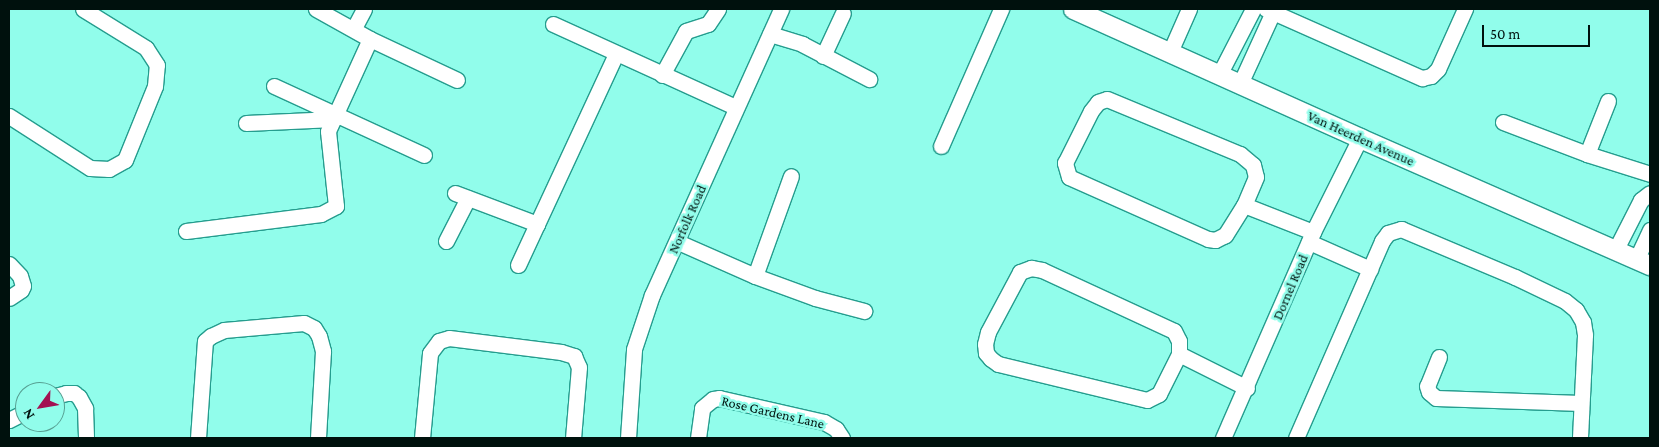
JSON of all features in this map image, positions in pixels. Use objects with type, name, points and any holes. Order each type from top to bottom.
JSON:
[{"type":"street","points":[[9,116],[90,168],[109,169],[124,160],[154,86],[157,65],[146,48],[83,9]]},
{"type":"street","points":[[316,9],[354,28],[370,39],[457,80]]},
{"type":"street","points":[[354,28],[364,9]]},
{"type":"street","points":[[662,75],[686,31],[708,24],[718,9]]},
{"type":"street","name":"Norfolk Road","points":[[628,438],[634,349],[652,296],[678,242],[735,107],[781,9]]},
{"type":"street","points":[[941,146],[1001,9]]},
{"type":"street","name":"Van Heerden Avenue","points":[[1073,9],[1360,138],[1643,261]]},
{"type":"street","points":[[1170,52],[1190,9]]},
{"type":"street","points":[[1219,75],[1254,9]]},
{"type":"street","points":[[1240,84],[1269,10],[1422,78],[1431,76],[1438,69],[1465,9]]},
{"type":"street","points":[[823,56],[843,13]]},
{"type":"street","points":[[553,24],[735,107]]},
{"type":"street","points":[[770,34],[802,44],[869,79]]},
{"type":"street","points":[[186,231],[321,214],[332,210],[337,202],[327,134],[370,39]]},
{"type":"street","points":[[518,265],[616,54]]},
{"type":"street","points":[[274,86],[334,117],[424,155]]},
{"type":"street","points":[[1107,99],[1244,157],[1253,165],[1256,177],[1244,205],[1225,235],[1215,240],[1208,239],[1072,179],[1066,169],[1066,163],[1094,106],[1107,99]]},
{"type":"street","points":[[1588,154],[1608,101]]},
{"type":"street","points":[[246,123],[334,117]]},
{"type":"street","points":[[1503,122],[1588,154],[1650,174]]},
{"type":"street","name":"Dornel Road","points":[[1223,438],[1247,388],[1311,237],[1360,138]]},
{"type":"street","points":[[755,276],[791,176]]},
{"type":"street","points":[[1616,249],[1641,200],[1650,193]]},
{"type":"street","points":[[446,241],[462,195],[537,224]]},
{"type":"street","points":[[1244,205],[1311,237],[1370,269]]},
{"type":"street","points":[[1296,438],[1382,241],[1388,234],[1405,230],[1515,277],[1565,301],[1576,310],[1585,328],[1580,438]]},
{"type":"street","points":[[1643,261],[1650,230]]},
{"type":"street","points":[[678,242],[755,276],[837,306],[864,311]]},
{"type":"street","points":[[9,264],[20,276],[22,286],[21,290],[9,298]]},
{"type":"street","points":[[1031,268],[1042,270],[1174,331],[1179,341],[1180,354],[1159,394],[1147,400],[998,364],[986,353],[985,344],[988,332],[1018,276],[1024,270],[1031,268]]},
{"type":"street","points":[[198,438],[205,341],[224,330],[304,323],[314,328],[323,351],[318,438]]},
{"type":"street","points":[[422,438],[430,353],[439,341],[449,338],[561,352],[574,356],[579,368],[573,438]]},
{"type":"street","points":[[1180,354],[1247,388]]},
{"type":"street","points":[[1438,357],[1428,386],[1429,392],[1436,398],[1581,403]]},
{"type":"street","points":[[65,393],[74,393],[80,397],[85,408],[86,438]]},
{"type":"street","name":"Rose Gardens Lane","points":[[698,438],[702,408],[713,399],[719,398],[824,422],[836,429],[842,438]]}]
